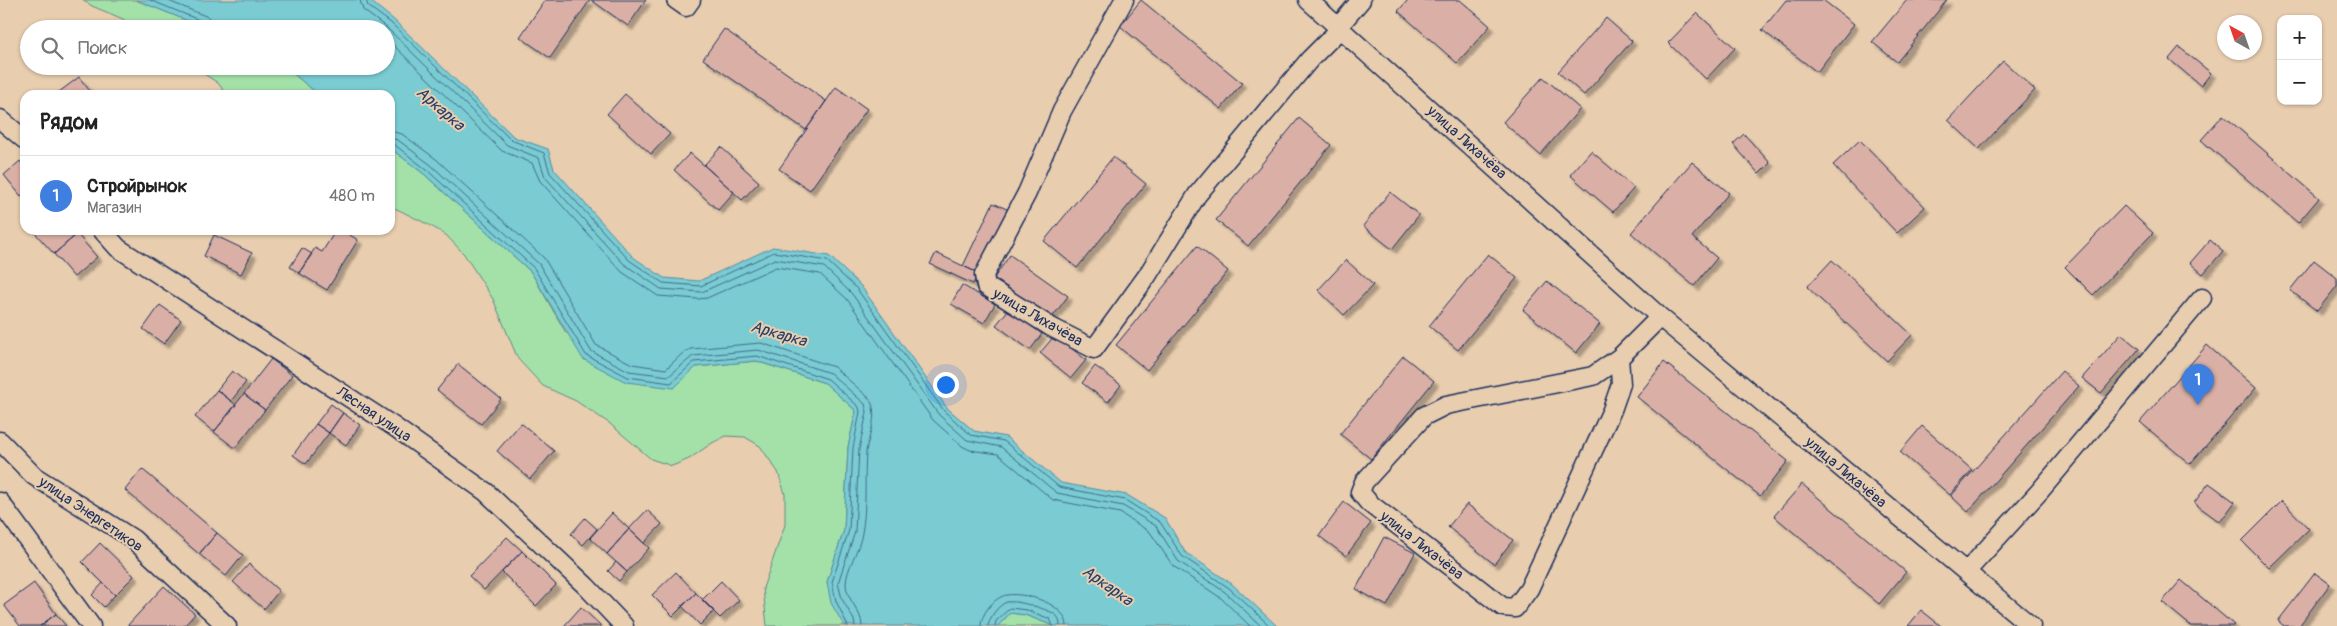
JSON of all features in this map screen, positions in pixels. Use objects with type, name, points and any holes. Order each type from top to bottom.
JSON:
[{"type":"street","points":[[676,0],[686,7],[692,0]]},
{"type":"street","name":"улица Лихачёва","points":[[1124,0],[1062,111],[1027,193],[984,275],[986,286],[1051,327],[1094,349],[1147,276],[1198,195],[1310,59],[1340,27]]},
{"type":"street","name":"улица Лихачёва","points":[[1308,0],[1660,317],[2031,626]]},
{"type":"street","points":[[1340,27],[1361,0]]},
{"type":"street","points":[[0,119],[20,136]]},
{"type":"street","name":"Лесная улица","points":[[106,235],[118,248],[393,426],[486,492],[586,586],[624,626]]},
{"type":"street","points":[[1966,572],[2039,492],[2202,298]]},
{"type":"street","name":"улица Лихачёва","points":[[1619,358],[1621,384],[1612,410],[1529,589],[1515,608],[1503,607],[1368,503],[1360,492],[1364,482],[1424,416],[1446,405],[1593,376],[1619,358],[1660,317]]},
{"type":"street","name":"улица Энергетиков","points":[[0,441],[34,476],[133,539],[227,626]]},
{"type":"street","points":[[0,502],[91,626]]},
{"type":"green space","points":[[83,0],[136,0],[186,20],[124,20]]},
{"type":"green space","points":[[206,75],[295,75],[313,90],[223,90],[218,83]]},
{"type":"green space","points":[[395,152],[424,174],[531,272],[566,333],[696,367],[756,361],[825,383],[856,411],[848,447],[844,530],[827,582],[843,623],[848,626],[767,626],[763,588],[785,525],[785,494],[778,472],[760,446],[745,437],[726,436],[689,459],[672,466],[651,459],[609,423],[576,401],[543,386],[518,359],[493,299],[464,254],[446,235],[395,209]]},
{"type":"green space","points":[[1010,613],[1025,615],[1054,626],[998,626]]},
{"type":"water","points":[[136,0],[369,0],[394,20],[186,20]]},
{"type":"water","name":"Аркарка","points":[[395,21],[514,137],[548,149],[554,169],[633,257],[664,278],[699,281],[773,247],[829,256],[861,286],[947,408],[974,431],[1006,437],[1061,483],[1127,495],[1165,518],[1185,552],[1232,584],[1277,626],[1054,626],[1025,615],[1010,613],[998,626],[848,626],[843,624],[831,603],[827,582],[844,530],[848,447],[856,411],[825,383],[756,361],[696,367],[674,388],[626,382],[583,359],[531,272],[424,174],[395,152],[395,90],[313,90],[295,75],[395,75]]},
{"type":"building","points":[[545,0],[590,0],[550,58],[520,37]]},
{"type":"building","points":[[591,0],[646,0],[628,26]]},
{"type":"building","points":[[1141,0],[1242,83],[1221,109],[1120,26]]},
{"type":"building","points":[[1408,0],[1460,0],[1490,26],[1457,63],[1398,11]]},
{"type":"building","points":[[1786,0],[1823,0],[1854,24],[1817,72],[1762,30]]},
{"type":"building","points":[[1907,0],[1947,0],[1897,62],[1872,42]]},
{"type":"building","points":[[1697,13],[1735,48],[1706,79],[1668,43]]},
{"type":"building","points":[[1606,18],[1632,41],[1584,95],[1558,72]]},
{"type":"building","points":[[724,29],[826,101],[806,130],[703,59]]},
{"type":"building","points":[[2179,47],[2211,73],[2201,86],[2169,59]]},
{"type":"building","points":[[2003,61],[2035,90],[1979,149],[1948,120]]},
{"type":"building","points":[[79,77],[89,90],[62,90]]},
{"type":"building","points":[[1543,77],[1580,109],[1540,155],[1503,122]]},
{"type":"building","points":[[836,87],[867,109],[810,190],[779,169]]},
{"type":"building","points":[[625,94],[670,134],[651,154],[607,114]]},
{"type":"building","points":[[2223,115],[2319,198],[2298,223],[2201,140]]},
{"type":"building","points":[[1299,118],[1331,145],[1248,246],[1216,220]]},
{"type":"building","points":[[1744,134],[1770,163],[1759,174],[1733,144]]},
{"type":"building","points":[[1860,140],[1925,207],[1897,233],[1833,165]]},
{"type":"building","points":[[721,147],[759,182],[742,200],[704,165]]},
{"type":"building","points":[[1591,151],[1634,188],[1613,212],[1570,175]]},
{"type":"building","points":[[690,153],[734,192],[718,210],[674,170]]},
{"type":"building","points":[[1113,157],[1146,184],[1077,268],[1044,241]]},
{"type":"building","points":[[20,161],[20,195],[4,175]]},
{"type":"building","points":[[1692,162],[1729,193],[1692,237],[1717,258],[1694,286],[1631,233]]},
{"type":"building","points":[[1390,192],[1419,215],[1392,249],[1363,226]]},
{"type":"building","points":[[993,203],[1009,210],[978,273],[963,266]]},
{"type":"building","points":[[2124,206],[2153,233],[2093,295],[2065,267]]},
{"type":"building","points":[[37,235],[76,235],[54,254]]},
{"type":"building","points":[[78,235],[97,257],[74,277],[54,254]]},
{"type":"building","points":[[214,235],[252,253],[241,274],[204,256]]},
{"type":"building","points":[[333,235],[350,235],[358,240],[327,290],[299,273],[315,248],[322,252]]},
{"type":"building","points":[[2210,240],[2223,251],[2203,274],[2190,263]]},
{"type":"building","points":[[1197,246],[1228,271],[1147,370],[1116,345]]},
{"type":"building","points":[[302,248],[312,254],[299,273],[290,267]]},
{"type":"building","points":[[936,253],[978,273],[973,284],[930,264]]},
{"type":"building","points":[[1488,254],[1517,278],[1458,350],[1429,326]]},
{"type":"building","points":[[1010,255],[1068,296],[1051,319],[994,278]]},
{"type":"building","points":[[1346,260],[1373,285],[1344,315],[1318,290]]},
{"type":"building","points":[[1832,260],[1912,335],[1887,361],[1807,287]]},
{"type":"building","points":[[2314,260],[2337,278],[2337,286],[2317,311],[2290,290]]},
{"type":"building","points":[[1547,281],[1600,324],[1576,353],[1523,310]]},
{"type":"building","points":[[962,285],[995,304],[984,323],[951,304]]},
{"type":"building","points":[[160,305],[181,320],[164,344],[143,329]]},
{"type":"building","points":[[1009,309],[1042,334],[1030,350],[996,325]]},
{"type":"building","points":[[2121,334],[2139,349],[2101,393],[2082,378]]},
{"type":"building","points":[[1055,335],[1086,360],[1071,378],[1040,353]]},
{"type":"building","points":[[2207,345],[2256,388],[2190,464],[2140,422]]},
{"type":"building","points":[[1403,356],[1434,381],[1371,459],[1340,434]]},
{"type":"building","points":[[271,359],[292,375],[265,410],[244,394]]},
{"type":"building","points":[[1664,362],[1788,461],[1760,496],[1637,397]]},
{"type":"building","points":[[458,364],[501,399],[481,424],[437,390]]},
{"type":"building","points":[[1095,366],[1121,385],[1108,402],[1082,383]]},
{"type":"building","points":[[232,371],[246,382],[231,401],[217,390]]},
{"type":"building","points":[[2062,371],[2079,386],[1968,512],[1951,496]]},
{"type":"building","points":[[217,390],[236,405],[214,432],[195,417]]},
{"type":"building","points":[[244,394],[265,410],[235,448],[214,432]]},
{"type":"building","points":[[331,404],[343,413],[329,433],[316,424]]},
{"type":"building","points":[[343,413],[360,425],[346,445],[329,433]]},
{"type":"building","points":[[521,423],[554,451],[530,479],[497,451]]},
{"type":"building","points":[[316,424],[329,433],[306,464],[293,455]]},
{"type":"building","points":[[1922,426],[1972,470],[1950,495],[1900,452]]},
{"type":"building","points":[[142,469],[217,533],[199,554],[125,490]]},
{"type":"building","points":[[2209,483],[2235,502],[2220,522],[2194,503]]},
{"type":"building","points":[[1802,484],[1906,572],[1879,604],[1774,516]]},
{"type":"building","points":[[2282,501],[2309,529],[2269,568],[2242,541]]},
{"type":"building","points":[[1344,502],[1371,523],[1346,556],[1319,536]]},
{"type":"building","points":[[1467,504],[1513,540],[1494,564],[1448,527]]},
{"type":"building","points":[[647,510],[662,524],[644,543],[629,529]]},
{"type":"building","points":[[612,513],[629,529],[607,554],[590,538]]},
{"type":"building","points":[[585,518],[597,529],[583,545],[571,534]]},
{"type":"building","points":[[629,529],[649,548],[627,572],[607,554]]},
{"type":"building","points":[[217,533],[243,555],[226,576],[199,554]]},
{"type":"building","points":[[507,537],[522,551],[484,590],[469,576]]},
{"type":"building","points":[[1384,537],[1415,553],[1387,606],[1356,589]]},
{"type":"building","points":[[100,543],[134,576],[115,595],[82,562]]},
{"type":"building","points":[[522,551],[556,585],[536,606],[502,572]]},
{"type":"building","points":[[616,562],[627,572],[619,581],[608,571]]},
{"type":"building","points":[[249,564],[279,591],[264,609],[233,582]]},
{"type":"building","points":[[676,572],[696,593],[673,616],[652,595]]},
{"type":"building","points":[[2315,573],[2330,584],[2299,626],[2284,626],[2278,621]]},
{"type":"building","points":[[2181,580],[2234,625],[2191,626],[2162,602]]},
{"type":"building","points":[[721,581],[739,600],[720,618],[702,600]]},
{"type":"building","points":[[34,583],[56,614],[40,626],[20,626],[4,605]]},
{"type":"building","points":[[103,583],[115,595],[104,607],[92,595]]},
{"type":"building","points":[[164,586],[195,614],[184,626],[127,626]]},
{"type":"building","points":[[696,593],[714,611],[700,625],[682,606]]},
{"type":"building","points":[[581,607],[601,626],[564,626]]},
{"type":"building","points":[[1921,610],[1941,626],[1908,626]]},
{"type":"building","points":[[56,614],[66,626],[40,626]]},
{"type":"place","name":"Стройрынок","points":[[2198,405]]}]
